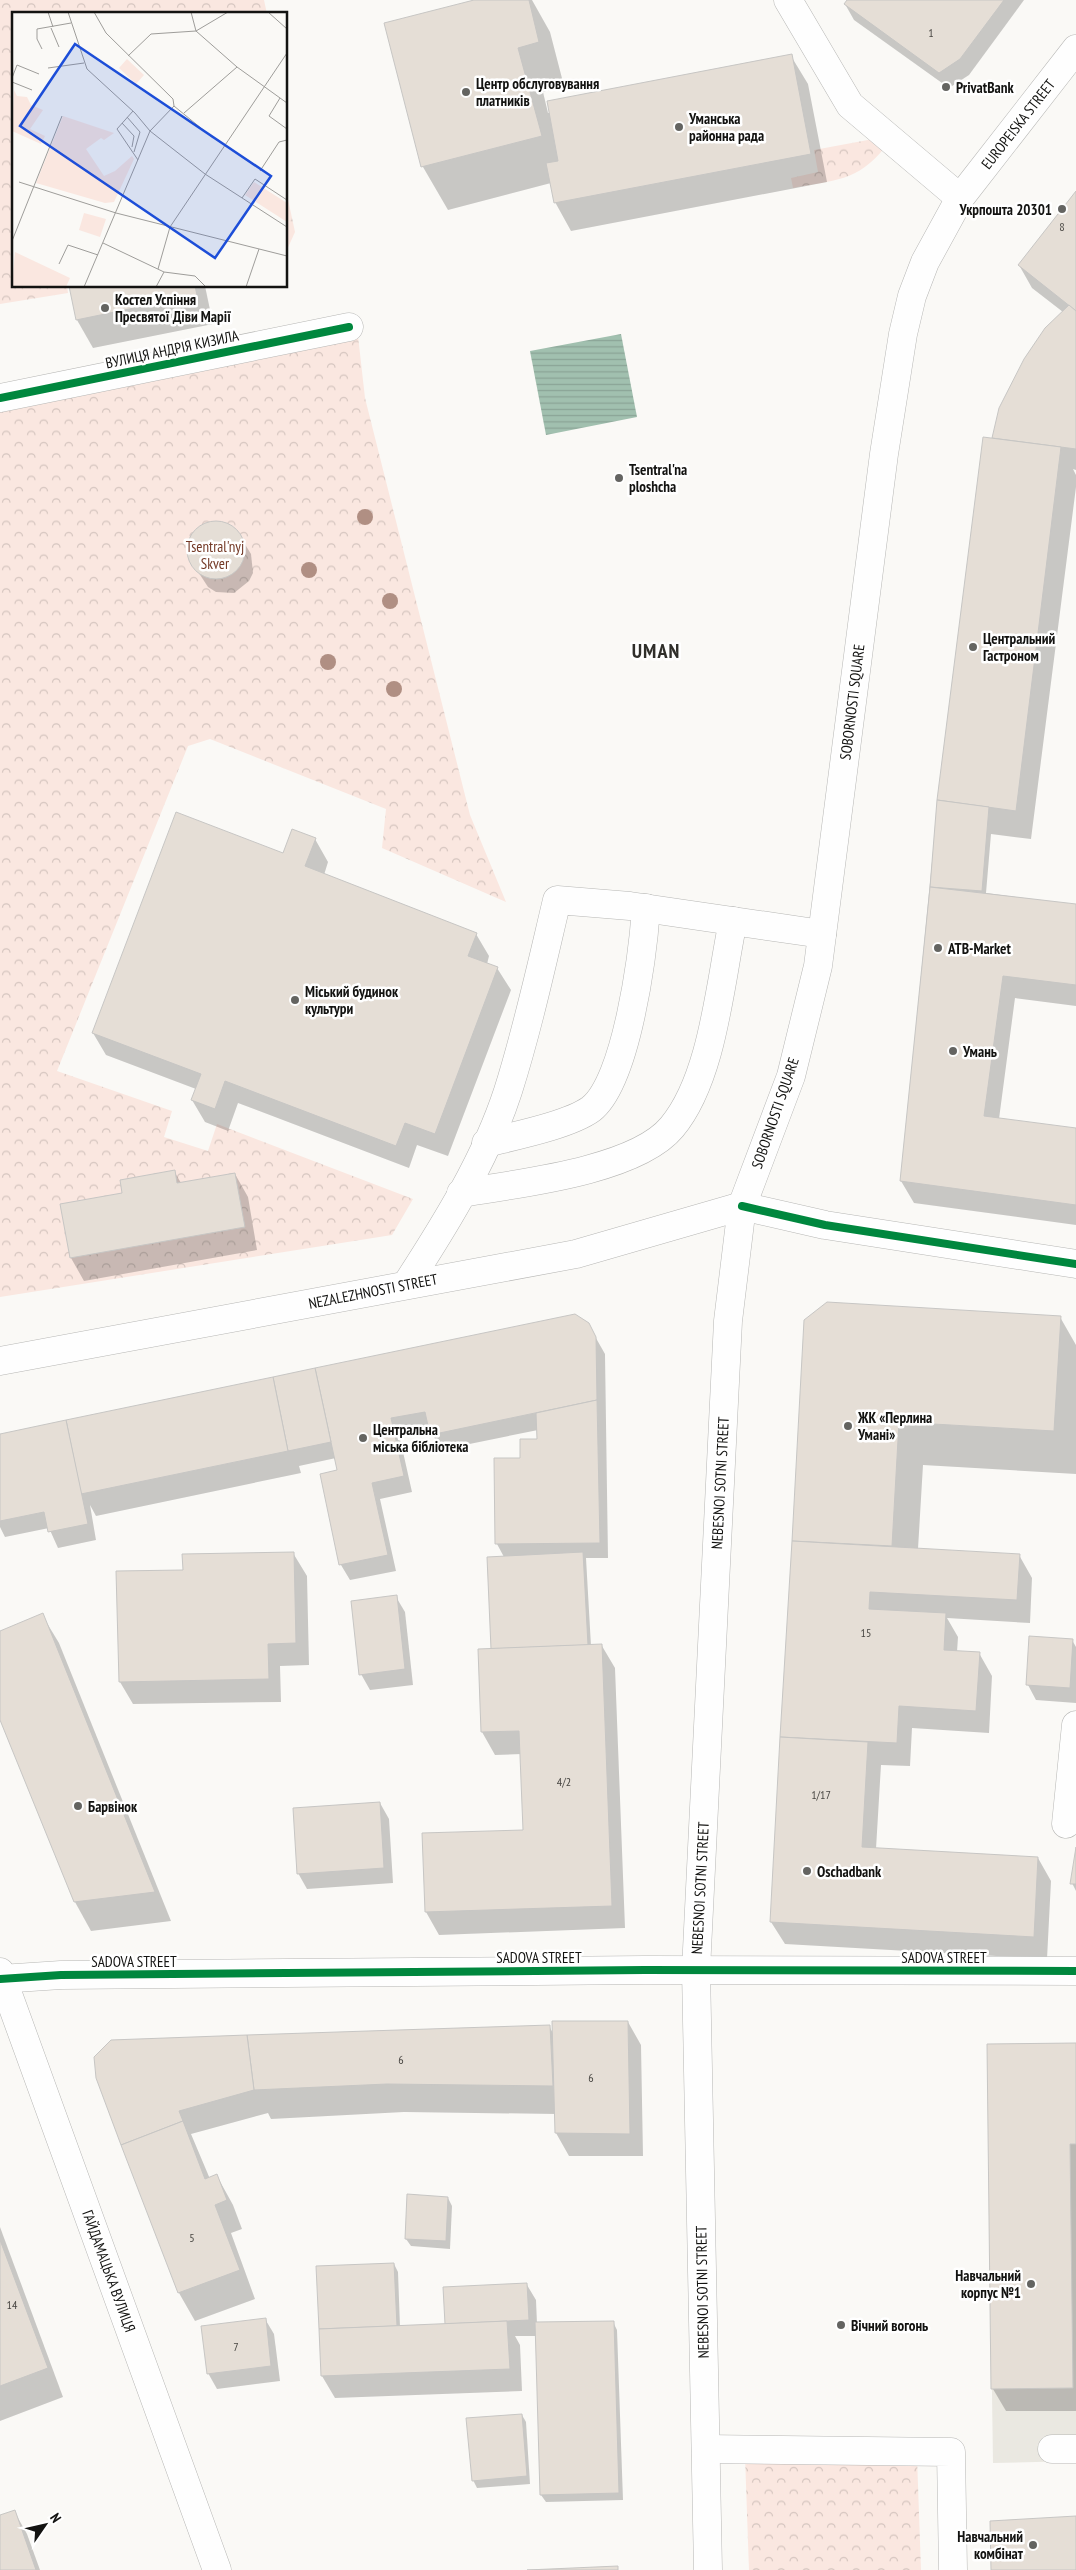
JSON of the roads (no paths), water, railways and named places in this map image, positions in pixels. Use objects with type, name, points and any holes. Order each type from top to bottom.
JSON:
[{"type":"main road","points":[[788,0],[850,105],[960,198]]},
{"type":"main road","name":"EUROPEISKA STREET","points":[[960,198],[1076,50]]},
{"type":"main road","name":"SOBORNOSTI SQUARE","points":[[742,1206],[791,1076],[818,966],[883,464],[902,334],[912,296],[925,262],[960,198]]},
{"type":"main road","name":"ВУЛИЦЯ АНДРІЯ КИЗИЛА","points":[[0,398],[349,327]]},
{"type":"main road","points":[[406,1285],[437,1238],[461,1193],[486,1143],[508,1091],[534,997],[557,900],[646,908],[822,934]]},
{"type":"main road","points":[[486,1143],[577,1116],[591,1109],[602,1098],[618,1060],[633,1005],[644,937],[646,908]]},
{"type":"main road","points":[[461,1193],[589,1170],[622,1159],[651,1143],[671,1128],[691,1097],[706,1053],[733,921]]},
{"type":"main road","points":[[742,1206],[825,1225],[1076,1264]]},
{"type":"main road","name":"NEZALEZHNOSTI STREET","points":[[0,1361],[576,1254],[742,1206]]},
{"type":"main road","name":"NEBESNOI SOTNI STREET","points":[[708,2570],[696,1970],[728,1321],[742,1206]]},
{"type":"main road","points":[[1066,1824],[1076,1725]]},
{"type":"main road","name":"SADOVA STREET","points":[[1,1976],[696,1970],[1076,1971]]},
{"type":"main road","name":"ГАЙДАМАЦЬКА ВУЛИЦЯ","points":[[1,1976],[217,2570]]},
{"type":"main road","points":[[706,2449],[951,2452],[953,2570]]},
{"type":"place","name":"PrivatBank","points":[[946,87]]},
{"type":"place","name":"Центр обслуговування платників","points":[[466,92]]},
{"type":"place","name":"Уманська районна рада","points":[[679,127]]},
{"type":"place","name":"Укрпошта 20301","points":[[1062,209]]},
{"type":"place","name":"Костел Успіння Пресвятої Діви Марії","points":[[105,308]]},
{"type":"place","name":"Tsentral'na ploshcha","points":[[619,478]]},
{"type":"place","name":"Центральний Гастроном","points":[[973,647]]},
{"type":"place","name":"ATB-Market","points":[[938,948]]},
{"type":"place","name":"Міський будинок культури","points":[[295,1000]]},
{"type":"place","name":"Умань","points":[[953,1051]]},
{"type":"place","name":"ЖК «Перлина Умані»","points":[[848,1426]]},
{"type":"place","name":"Центральна міська бібліотека","points":[[363,1438]]},
{"type":"place","name":"Барвінок","points":[[78,1806]]},
{"type":"place","name":"Oschadbank","points":[[807,1871]]},
{"type":"place","name":"Навчальний корпус №1","points":[[1031,2284]]},
{"type":"place","name":"Вічний вогонь","points":[[841,2325]]},
{"type":"place","name":"Навчальний комбінат","points":[[1033,2545]]},
{"type":"district","name":"UMAN","points":[[656,651]]},
{"type":"park label","name":"Tsentral'nyj Skver","points":[[215,554]]}]
